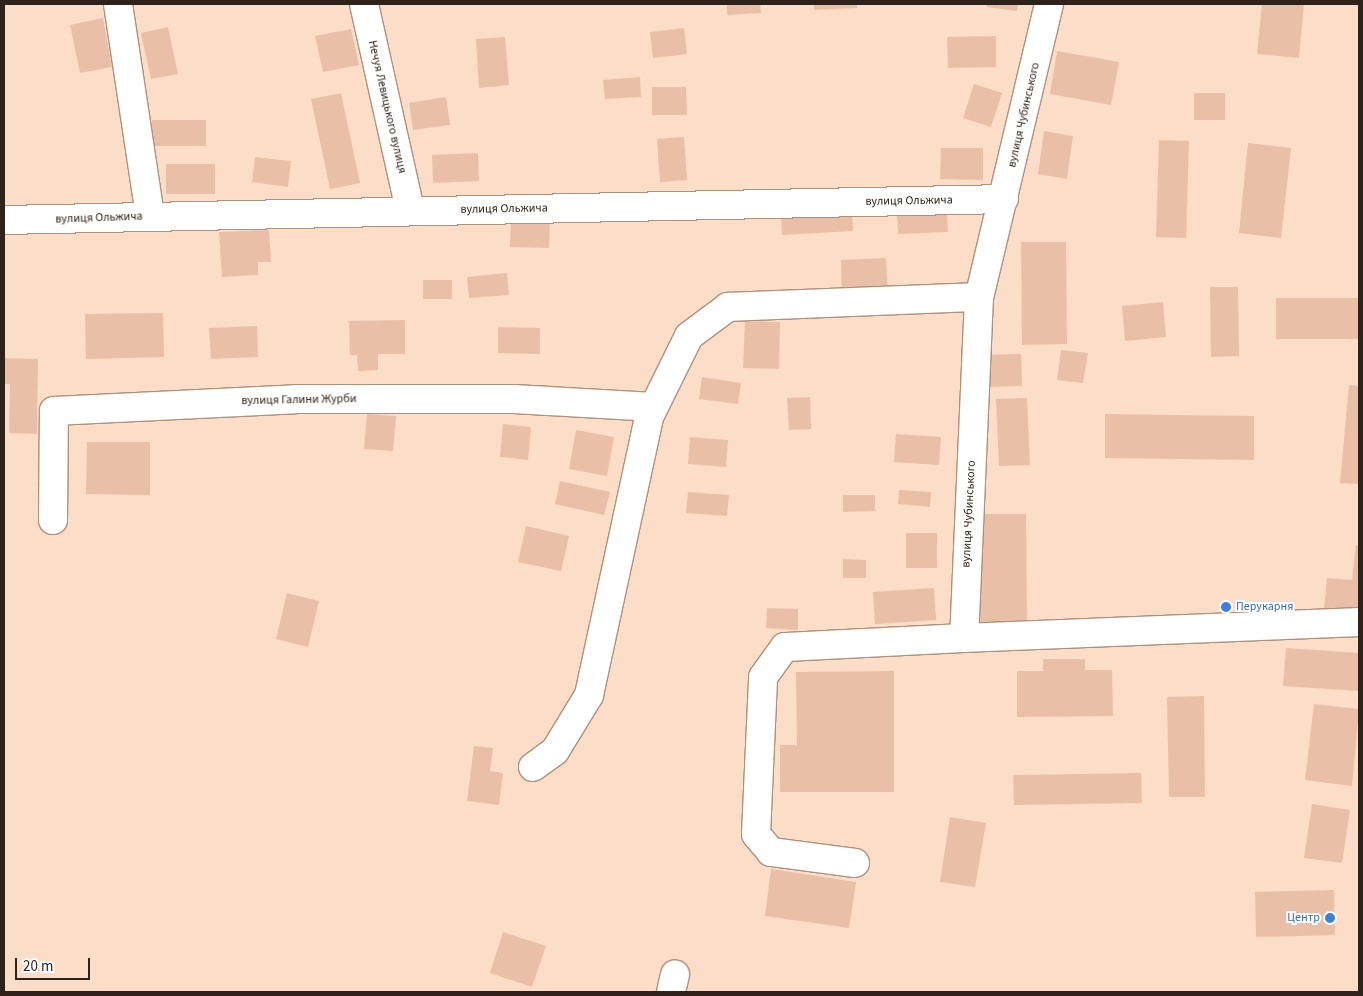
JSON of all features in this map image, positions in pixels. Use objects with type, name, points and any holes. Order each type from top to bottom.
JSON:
[{"type":"street","points":[[118,4],[150,216]]},
{"type":"street","name":"Нечуя Левицького вулиця","points":[[364,4],[410,210]]},
{"type":"street","name":"вулиця Чубинського","points":[[964,638],[979,297],[1050,4]]},
{"type":"street","name":"вулиця Ольжича","points":[[4,220],[410,210],[1004,200]]},
{"type":"street","points":[[533,767],[555,751],[589,695],[654,407],[689,336],[728,307],[979,297]]},
{"type":"street","name":"вулиця Галини Журби","points":[[54,520],[54,411],[296,399],[514,399],[654,407]]},
{"type":"street","points":[[855,863],[771,852],[756,834],[763,677],[785,647],[1359,622]]},
{"type":"building","points":[[727,4],[760,4],[761,13],[727,15]]},
{"type":"building","points":[[814,4],[857,4],[857,8],[814,10]]},
{"type":"building","points":[[987,4],[1018,4],[1017,11],[987,7]]},
{"type":"building","points":[[1262,4],[1304,4],[1299,58],[1257,54]]},
{"type":"building","points":[[103,18],[112,67],[80,73],[70,25]]},
{"type":"building","points":[[168,27],[178,74],[151,79],[141,33]]},
{"type":"building","points":[[684,28],[687,54],[653,58],[650,32]]},
{"type":"building","points":[[351,29],[359,65],[323,72],[315,36]]},
{"type":"building","points":[[996,36],[996,67],[948,68],[947,37]]},
{"type":"building","points":[[505,37],[509,85],[479,88],[476,39]]},
{"type":"building","points":[[1057,51],[1119,62],[1111,105],[1050,94]]},
{"type":"building","points":[[640,77],[641,97],[605,99],[603,80]]},
{"type":"building","points":[[974,84],[1002,93],[991,127],[963,118]]},
{"type":"building","points":[[652,87],[686,87],[687,115],[652,115]]},
{"type":"building","points":[[341,93],[360,183],[330,189],[311,99]]},
{"type":"building","points":[[1194,93],[1225,93],[1225,120],[1194,120]]},
{"type":"building","points":[[446,97],[450,125],[413,130],[409,103]]},
{"type":"building","points":[[152,120],[206,120],[206,146],[152,146]]},
{"type":"building","points":[[1044,131],[1073,136],[1067,179],[1038,174]]},
{"type":"building","points":[[684,137],[687,180],[660,182],[657,139]]},
{"type":"building","points":[[1159,140],[1189,141],[1186,238],[1156,237]]},
{"type":"building","points":[[1248,143],[1291,148],[1281,238],[1239,233]]},
{"type":"building","points":[[941,148],[983,148],[983,180],[940,179]]},
{"type":"building","points":[[478,153],[479,181],[433,183],[432,155]]},
{"type":"building","points":[[255,157],[291,161],[288,187],[252,182]]},
{"type":"building","points":[[166,164],[215,164],[215,194],[166,194]]},
{"type":"building","points":[[852,210],[853,231],[782,235],[781,215]]},
{"type":"building","points":[[947,212],[948,232],[898,234],[897,214]]},
{"type":"building","points":[[511,218],[550,219],[549,248],[510,247]]},
{"type":"building","points":[[269,230],[271,262],[258,262],[258,275],[222,277],[219,232]]},
{"type":"building","points":[[1021,242],[1066,242],[1067,344],[1022,345]]},
{"type":"building","points":[[886,258],[888,293],[842,295],[841,260]]},
{"type":"building","points":[[507,273],[509,295],[469,298],[467,277]]},
{"type":"building","points":[[423,280],[452,280],[452,299],[423,299]]},
{"type":"building","points":[[1210,287],[1238,287],[1239,356],[1211,357]]},
{"type":"building","points":[[1276,298],[1359,298],[1359,339],[1276,339]]},
{"type":"building","points":[[1163,302],[1166,337],[1125,341],[1122,306]]},
{"type":"building","points":[[163,313],[164,357],[86,359],[85,314]]},
{"type":"building","points":[[405,320],[405,354],[378,354],[378,370],[358,371],[357,355],[350,355],[349,321]]},
{"type":"building","points":[[745,321],[780,322],[779,369],[743,368]]},
{"type":"building","points":[[257,326],[258,357],[211,359],[209,328]]},
{"type":"building","points":[[498,327],[540,328],[540,354],[498,353]]},
{"type":"building","points":[[1061,350],[1088,353],[1083,383],[1057,380]]},
{"type":"building","points":[[1021,354],[1022,386],[989,387],[988,355]]},
{"type":"building","points":[[4,358],[38,359],[37,434],[9,433],[10,384],[4,384]]},
{"type":"building","points":[[702,377],[741,383],[738,404],[699,399]]},
{"type":"building","points":[[1349,385],[1359,386],[1359,484],[1340,483]]},
{"type":"building","points":[[810,397],[811,429],[789,430],[787,398]]},
{"type":"building","points":[[1027,398],[1030,465],[999,466],[996,399]]},
{"type":"building","points":[[367,414],[396,416],[393,451],[364,449]]},
{"type":"building","points":[[1105,414],[1254,416],[1254,460],[1105,458]]},
{"type":"building","points":[[503,424],[531,427],[528,460],[500,457]]},
{"type":"building","points":[[576,430],[614,437],[607,476],[569,469]]},
{"type":"building","points":[[896,434],[941,437],[939,465],[894,462]]},
{"type":"building","points":[[690,437],[728,440],[726,467],[688,464]]},
{"type":"building","points":[[87,442],[150,442],[150,495],[86,494]]},
{"type":"building","points":[[560,481],[610,492],[604,515],[555,504]]},
{"type":"building","points":[[899,490],[931,492],[930,507],[898,504]]},
{"type":"building","points":[[688,492],[729,495],[727,516],[686,513]]},
{"type":"building","points":[[843,495],[875,495],[875,511],[843,512]]},
{"type":"building","points":[[975,514],[1026,514],[1027,630],[976,630]]},
{"type":"building","points":[[526,526],[569,536],[561,571],[518,562]]},
{"type":"building","points":[[906,533],[937,533],[937,568],[906,568]]},
{"type":"building","points":[[1356,545],[1359,545],[1359,613],[1324,609],[1327,578],[1352,580]]},
{"type":"building","points":[[843,559],[866,560],[866,578],[843,578]]},
{"type":"building","points":[[934,588],[936,620],[875,624],[873,592]]},
{"type":"building","points":[[287,593],[319,601],[308,647],[276,639]]},
{"type":"building","points":[[767,608],[798,609],[798,630],[766,628]]},
{"type":"building","points":[[1286,648],[1359,653],[1359,691],[1283,686]]},
{"type":"building","points":[[1043,659],[1085,659],[1085,670],[1112,670],[1113,716],[1017,717],[1017,671],[1043,671]]},
{"type":"building","points":[[894,671],[894,792],[780,792],[780,745],[797,745],[796,672]]},
{"type":"building","points":[[1204,696],[1205,797],[1169,797],[1167,697]]},
{"type":"building","points":[[1314,704],[1359,709],[1352,786],[1305,780]]},
{"type":"building","points":[[474,746],[493,748],[490,771],[503,773],[499,805],[467,801]]},
{"type":"building","points":[[1141,773],[1142,803],[1014,805],[1013,775]]},
{"type":"building","points":[[1312,804],[1350,810],[1342,863],[1304,858]]},
{"type":"building","points":[[950,817],[986,823],[975,887],[940,882]]},
{"type":"building","points":[[771,869],[856,882],[849,928],[765,916]]},
{"type":"building","points":[[1334,890],[1335,935],[1256,937],[1255,892]]},
{"type":"building","points":[[503,932],[546,946],[532,987],[490,973]]},
{"type":"place","name":"Перукарня","points":[[1226,607]]},
{"type":"place","name":"Центр","points":[[1330,918]]}]
